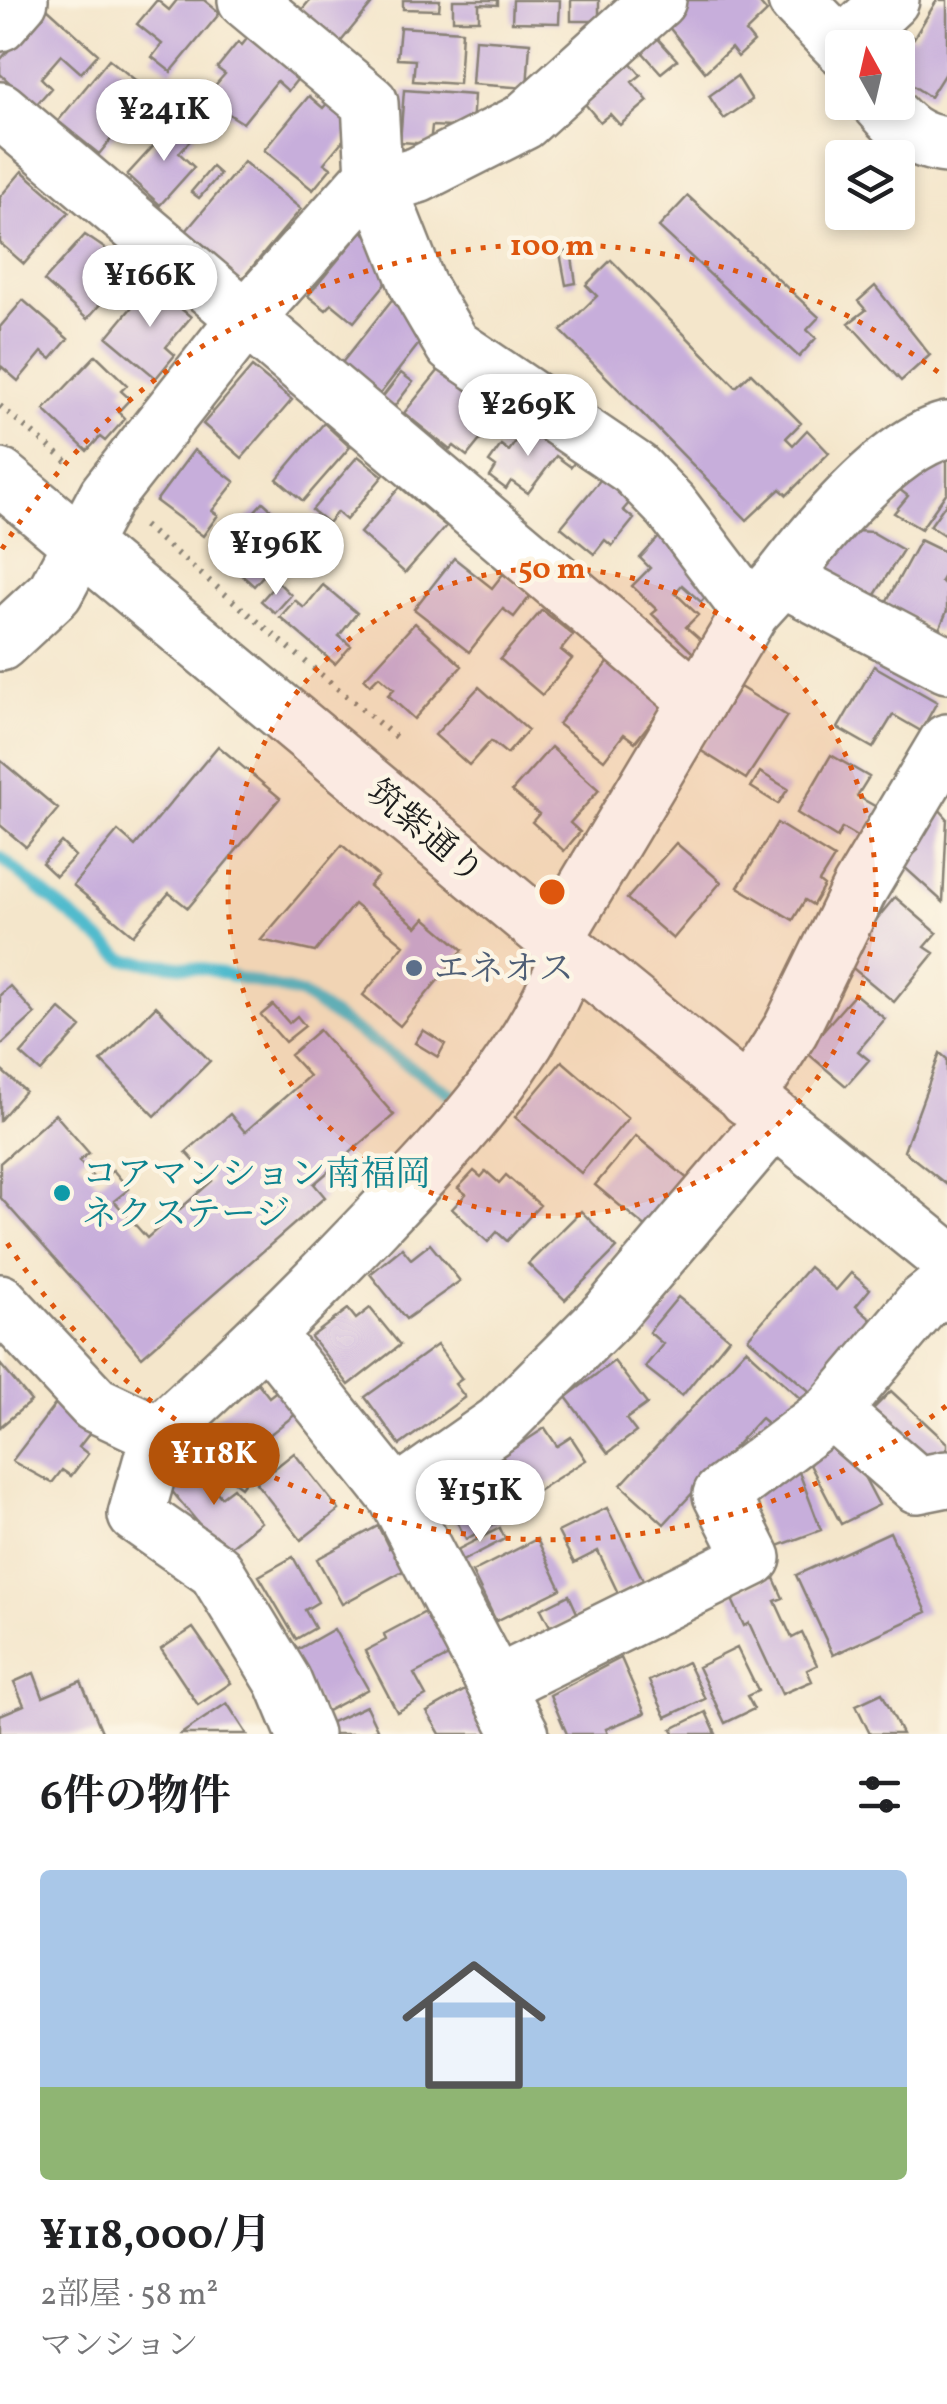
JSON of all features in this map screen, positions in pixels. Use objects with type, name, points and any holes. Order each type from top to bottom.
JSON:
[{"type":"street","points":[[0,23],[20,0]]},
{"type":"street","points":[[246,0],[370,103],[374,174],[418,286],[453,346],[635,469],[766,595],[947,665]]},
{"type":"street","points":[[374,174],[398,180],[418,175],[522,122],[658,0]]},
{"type":"street","points":[[796,0],[825,30]]},
{"type":"street","points":[[860,30],[891,0]]},
{"type":"street","points":[[0,110],[697,700]]},
{"type":"street","points":[[897,120],[914,137],[947,145]]},
{"type":"street","points":[[0,643],[55,592],[108,495],[247,317],[374,174]]},
{"type":"street","points":[[305,1734],[283,1681],[216,1571],[136,1515],[158,1434],[268,1336],[474,1119],[552,1001],[563,946],[697,700],[766,595],[888,463],[928,434],[947,430]]},
{"type":"street","name":"筑紫通り","points":[[0,477],[946,1260]]},
{"type":"street","points":[[396,1496],[500,1423],[610,1313],[761,1109],[791,1030],[860,888],[947,742]]},
{"type":"street","points":[[498,1684],[753,1558],[721,1495],[832,1411],[922,1304],[946,1260]]},
{"type":"street","points":[[0,1302],[95,1404],[158,1434]]},
{"type":"street","points":[[268,1336],[396,1496],[521,1734]]},
{"type":"street","points":[[832,1411],[916,1485],[946,1490]]},
{"type":"building","points":[[157,0],[169,10],[177,0],[204,0],[220,13],[171,72],[152,57],[162,44],[137,24]]},
{"type":"building","points":[[310,0],[375,0],[338,45],[299,13]]},
{"type":"building","points":[[403,0],[440,0],[439,10],[403,9]]},
{"type":"building","points":[[453,0],[498,0],[498,5],[479,4],[479,20],[453,20]]},
{"type":"building","points":[[513,0],[560,0],[559,23],[512,22]]},
{"type":"building","points":[[571,0],[599,0],[599,21],[571,21]]},
{"type":"building","points":[[677,0],[757,0],[767,12],[746,32],[754,42],[738,57],[731,48],[705,72],[660,16]]},
{"type":"building","points":[[937,0],[947,0],[947,70],[930,97],[915,87],[915,36]]},
{"type":"building","points":[[47,8],[98,54],[81,73],[61,55],[41,78],[51,88],[35,106],[0,74],[0,60]]},
{"type":"building","points":[[400,27],[462,31],[459,84],[413,81],[415,60],[397,59]]},
{"type":"building","points":[[651,31],[677,60],[661,73],[636,45]]},
{"type":"building","points":[[250,35],[300,76],[288,91],[277,81],[243,123],[204,98],[225,74],[217,68],[238,42],[242,45]]},
{"type":"building","points":[[475,39],[530,43],[527,88],[472,84]]},
{"type":"building","points":[[623,54],[641,75],[632,82],[648,101],[620,125],[610,114],[600,122],[576,93]]},
{"type":"building","points":[[109,59],[150,92],[99,154],[58,121]]},
{"type":"building","points":[[737,76],[752,100],[724,119],[709,96]]},
{"type":"building","points":[[404,90],[474,95],[472,128],[432,126],[430,144],[400,142]]},
{"type":"building","points":[[309,96],[323,108],[331,99],[358,122],[324,163],[331,168],[313,190],[264,150]]},
{"type":"building","points":[[178,119],[195,135],[179,153],[194,167],[160,205],[127,175]]},
{"type":"building","points":[[244,162],[301,209],[238,284],[181,237]]},
{"type":"building","points":[[212,167],[220,174],[199,198],[191,192]]},
{"type":"building","points":[[22,171],[69,212],[24,264],[0,243],[0,197]]},
{"type":"building","points":[[688,196],[819,317],[807,330],[816,338],[799,357],[659,227]]},
{"type":"building","points":[[362,231],[390,253],[395,272],[354,322],[332,304],[326,310],[308,296]]},
{"type":"building","points":[[85,235],[119,258],[90,290],[103,301],[87,319],[44,281]]},
{"type":"building","points":[[571,251],[576,283],[566,285],[560,253]]},
{"type":"building","points":[[131,260],[144,270],[120,298],[108,287]]},
{"type":"building","points":[[611,260],[736,387],[751,373],[801,423],[786,438],[793,445],[807,430],[829,453],[787,495],[780,489],[747,520],[561,331],[597,296],[586,285]]},
{"type":"building","points":[[151,284],[191,317],[166,347],[175,355],[156,378],[107,337]]},
{"type":"building","points":[[875,286],[930,355],[901,381],[849,323],[866,310],[858,301]]},
{"type":"building","points":[[398,292],[428,332],[380,394],[341,364]]},
{"type":"building","points":[[23,300],[68,339],[51,359],[42,352],[18,381],[2,367],[0,370],[0,327]]},
{"type":"building","points":[[96,355],[127,385],[121,391],[130,399],[118,412],[125,419],[105,441],[100,437],[87,451],[44,410]]},
{"type":"building","points":[[447,360],[506,408],[467,456],[454,446],[450,450],[404,413]]},
{"type":"building","points":[[252,367],[292,400],[242,458],[203,424]]},
{"type":"building","points":[[401,373],[413,382],[393,408],[381,399]]},
{"type":"building","points":[[529,422],[578,458],[571,467],[556,456],[528,493],[511,481],[506,489],[490,477],[496,467],[489,462],[501,445],[509,451]]},
{"type":"building","points":[[324,423],[350,447],[303,501],[277,479]]},
{"type":"building","points":[[924,447],[947,460],[947,492],[921,529],[894,513],[908,496],[895,486]]},
{"type":"building","points":[[194,450],[235,482],[212,511],[218,515],[203,536],[156,501]]},
{"type":"building","points":[[358,456],[383,476],[346,520],[337,512],[328,523],[312,510]]},
{"type":"building","points":[[601,479],[630,502],[623,510],[634,519],[612,546],[605,540],[594,554],[561,527]]},
{"type":"building","points":[[400,487],[446,526],[405,573],[360,533]]},
{"type":"building","points":[[263,502],[292,528],[276,546],[284,552],[254,586],[217,553]]},
{"type":"building","points":[[947,502],[947,537],[930,526]]},
{"type":"building","points":[[838,530],[872,532],[903,550],[873,598],[807,565]]},
{"type":"building","points":[[661,535],[715,586],[701,602],[682,585],[675,593],[698,615],[686,627],[703,642],[693,653],[652,614],[657,610],[632,586],[650,568],[640,558]]},
{"type":"building","points":[[920,540],[947,553],[947,571],[941,581],[947,586],[947,611],[938,632],[885,604]]},
{"type":"building","points":[[454,558],[492,588],[503,574],[531,595],[514,617],[503,609],[469,652],[414,609]]},
{"type":"building","points":[[278,582],[291,595],[275,613],[261,601]]},
{"type":"building","points":[[323,585],[357,613],[339,636],[351,646],[335,664],[280,617],[295,600],[304,608]]},
{"type":"building","points":[[542,610],[573,635],[561,650],[572,659],[542,695],[500,659]]},
{"type":"building","points":[[415,623],[462,666],[414,719],[388,695],[394,689],[379,676],[370,685],[364,679]]},
{"type":"building","points":[[612,658],[667,702],[635,742],[624,734],[604,760],[558,724]]},
{"type":"building","points":[[874,666],[937,702],[921,731],[893,715],[873,748],[838,728]]},
{"type":"building","points":[[479,687],[528,730],[507,754],[491,741],[469,765],[435,735]]},
{"type":"building","points":[[740,687],[787,716],[746,779],[700,750]]},
{"type":"building","points":[[218,746],[280,798],[188,908],[169,893],[133,935],[73,885],[118,831],[135,846]]},
{"type":"building","points":[[551,747],[599,790],[570,823],[580,832],[564,851],[532,822],[539,814],[512,791]]},
{"type":"building","points":[[831,755],[869,777],[857,796],[880,809],[862,840],[842,828],[837,838],[797,813]]},
{"type":"building","points":[[0,760],[58,809],[26,847],[0,825]]},
{"type":"building","points":[[760,772],[788,789],[778,804],[751,787]]},
{"type":"building","points":[[938,808],[947,818],[943,902],[902,865],[918,850],[912,840]]},
{"type":"building","points":[[777,823],[834,858],[819,882],[824,886],[813,905],[805,900],[793,920],[738,887]]},
{"type":"building","points":[[61,842],[75,856],[56,876],[42,863]]},
{"type":"building","points":[[676,843],[721,882],[673,939],[627,899]]},
{"type":"building","points":[[342,845],[378,876],[369,886],[417,927],[425,918],[463,950],[400,1026],[363,995],[404,945],[354,904],[315,952],[261,940]]},
{"type":"building","points":[[895,897],[937,933],[925,947],[934,953],[894,1002],[843,960]]},
{"type":"building","points":[[10,986],[35,1014],[0,1046],[0,995]]},
{"type":"building","points":[[855,994],[885,1019],[858,1051],[869,1060],[846,1086],[805,1051]]},
{"type":"building","points":[[273,1005],[289,1023],[297,1016],[305,1026],[285,1042],[261,1015]]},
{"type":"building","points":[[156,1006],[210,1061],[155,1116],[101,1061]]},
{"type":"building","points":[[60,1009],[81,1027],[41,1072],[21,1054]]},
{"type":"building","name":"コアマンション南福岡 ネクステージ","points":[[319,1030],[394,1115],[314,1184],[325,1197],[142,1357],[0,1197],[0,1163],[55,1114],[89,1153],[79,1161],[98,1183],[113,1170],[129,1189],[114,1201],[147,1238],[212,1181],[186,1152],[230,1114],[245,1132],[309,1076],[290,1055]]},
{"type":"building","points":[[423,1030],[445,1044],[438,1057],[415,1043]]},
{"type":"building","points":[[940,1053],[947,1059],[947,1185],[904,1151]]},
{"type":"building","points":[[562,1061],[628,1118],[581,1173],[515,1117]]},
{"type":"building","points":[[0,1072],[25,1091],[0,1120]]},
{"type":"building","points":[[636,1136],[695,1185],[654,1234],[595,1185]]},
{"type":"building","points":[[474,1171],[481,1177],[486,1171],[499,1183],[506,1175],[540,1205],[507,1241],[497,1232],[488,1242],[452,1209],[466,1194],[458,1188]]},
{"type":"building","points":[[581,1211],[617,1248],[565,1300],[528,1264]]},
{"type":"building","points":[[430,1244],[460,1281],[406,1319],[370,1274],[402,1248],[411,1259]]},
{"type":"building","points":[[809,1267],[836,1290],[851,1273],[870,1289],[856,1306],[876,1324],[815,1396],[748,1338]]},
{"type":"building","points":[[678,1297],[729,1338],[682,1396],[645,1367],[663,1344],[649,1332]]},
{"type":"building","points":[[370,1308],[400,1345],[349,1385],[311,1337],[348,1309],[356,1319]]},
{"type":"building","points":[[437,1345],[462,1379],[455,1384],[465,1397],[400,1445],[365,1397]]},
{"type":"building","points":[[746,1349],[803,1401],[775,1430],[761,1418],[664,1524],[621,1485]]},
{"type":"building","points":[[614,1361],[647,1404],[626,1419],[636,1432],[608,1453],[566,1397]]},
{"type":"building","points":[[0,1364],[31,1401],[0,1427]]},
{"type":"building","points":[[258,1383],[269,1397],[279,1389],[297,1413],[245,1454],[258,1464],[241,1487],[194,1451],[211,1429],[207,1424]]},
{"type":"building","points":[[891,1391],[947,1443],[947,1462],[929,1467],[871,1411]]},
{"type":"building","points":[[57,1402],[93,1429],[79,1447],[88,1454],[71,1476],[62,1470],[52,1483],[12,1461]]},
{"type":"building","points":[[545,1428],[557,1446],[571,1437],[586,1460],[528,1497],[502,1456]]},
{"type":"building","points":[[842,1435],[879,1505],[841,1524],[805,1455]]},
{"type":"building","points":[[294,1453],[339,1510],[301,1540],[256,1483]]},
{"type":"building","points":[[193,1462],[221,1497],[233,1488],[261,1522],[223,1553],[166,1484]]},
{"type":"building","points":[[799,1472],[821,1530],[773,1548],[751,1490]]},
{"type":"building","points":[[488,1475],[509,1516],[466,1539],[444,1497]]},
{"type":"building","points":[[607,1508],[643,1580],[618,1593],[598,1551],[574,1563],[558,1532]]},
{"type":"building","points":[[378,1526],[389,1548],[397,1544],[410,1567],[342,1604],[317,1559]]},
{"type":"building","points":[[500,1528],[505,1539],[460,1562],[455,1551]]},
{"type":"building","points":[[890,1532],[927,1612],[833,1655],[796,1575]]},
{"type":"building","points":[[537,1539],[561,1589],[496,1621],[472,1572]]},
{"type":"building","points":[[293,1557],[318,1602],[305,1610],[315,1628],[296,1639],[259,1576]]},
{"type":"building","points":[[773,1576],[783,1598],[775,1601],[792,1638],[802,1633],[817,1665],[807,1670],[812,1681],[782,1694],[749,1623],[744,1626],[730,1595]]},
{"type":"building","points":[[569,1595],[578,1615],[551,1628],[541,1609]]},
{"type":"building","points":[[435,1607],[458,1651],[414,1674],[426,1696],[397,1712],[365,1651],[386,1640],[384,1634]]},
{"type":"building","points":[[193,1628],[231,1683],[198,1705],[161,1649]]},
{"type":"building","points":[[334,1629],[368,1689],[323,1713],[290,1654]]},
{"type":"building","points":[[737,1648],[758,1691],[747,1696],[754,1709],[725,1723],[698,1667]]},
{"type":"building","points":[[621,1658],[645,1713],[606,1729],[608,1734],[567,1734],[550,1695]]},
{"type":"building","points":[[687,1662],[705,1699],[666,1717],[649,1681]]},
{"type":"building","points":[[34,1673],[43,1697],[81,1681],[103,1734],[0,1734],[0,1715],[24,1705],[14,1682]]},
{"type":"building","points":[[474,1685],[503,1734],[440,1734],[427,1712]]},
{"type":"building","points":[[882,1693],[902,1734],[870,1734],[856,1705]]},
{"type":"building","points":[[227,1703],[247,1734],[181,1734]]},
{"type":"building","points":[[366,1706],[377,1729],[366,1734],[327,1734],[323,1726]]},
{"type":"building","points":[[706,1712],[716,1734],[675,1734],[672,1729]]},
{"type":"waterway","points":[[0,857],[125,960],[205,969],[301,994],[457,1098]]},
{"type":"place","name":"エネオス","points":[[414,968]]},
{"type":"place","name":"コアマンション南福岡 ネクステージ","points":[[62,1193]]}]
